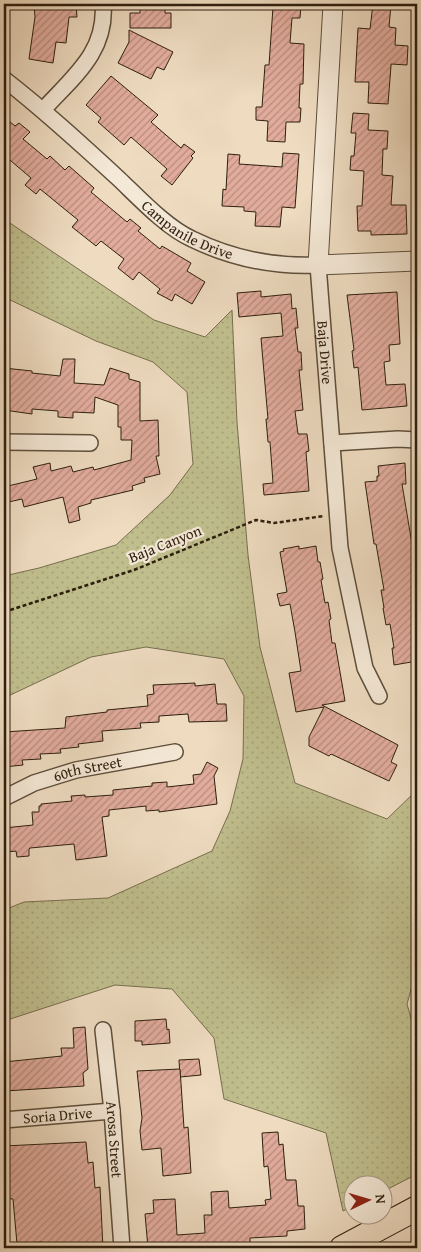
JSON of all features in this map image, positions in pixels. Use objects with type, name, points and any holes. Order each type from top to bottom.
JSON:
[{"type":"main road","points":[[342,1248],[417,1208]]},
{"type":"street","points":[[44,110],[92,55],[101,34],[103,23],[102,4]]},
{"type":"street","name":"Baja Drive","points":[[333,4],[318,265],[340,548],[365,668],[379,696]]},
{"type":"street","name":"Campanile Drive","points":[[4,78],[44,110],[160,218],[191,239],[249,260],[294,266],[417,261]]},
{"type":"street","points":[[332,443],[398,439],[417,440]]},
{"type":"street","points":[[4,442],[90,443]]},
{"type":"street","name":"60th Street","points":[[4,798],[34,783],[76,770],[175,752]]},
{"type":"street","name":"Arosa Street","points":[[103,1030],[112,1111],[122,1248]]},
{"type":"street","name":"Soria Drive","points":[[4,1120],[112,1111]]},
{"type":"path","name":"Baja Canyon","points":[[4,612],[134,570],[256,520],[274,523],[338,514]]},
{"type":"shaded area","points":[[4,219],[154,320],[205,337],[232,310],[237,422],[248,555],[260,647],[295,783],[387,819],[417,790],[417,968],[407,1004],[417,1039],[417,1174],[394,1186],[394,1174],[344,1174],[343,1211],[326,1133],[224,1099],[214,1038],[172,989],[115,985],[4,1021],[4,910],[24,902],[108,898],[212,851],[230,811],[243,759],[244,696],[224,659],[146,647],[91,657],[4,698],[4,576],[39,568],[116,545],[170,495],[193,464],[187,392],[153,362],[96,341],[4,297]]},
{"type":"building","points":[[34,4],[76,4],[77,17],[69,17],[66,43],[56,42],[53,63],[29,59],[35,17]]},
{"type":"building","points":[[140,4],[165,4],[165,13],[171,13],[171,28],[130,28],[130,13],[140,13]]},
{"type":"building","points":[[275,4],[301,5],[300,18],[292,18],[290,43],[304,44],[303,84],[300,84],[300,122],[286,122],[285,142],[267,141],[268,121],[256,120],[256,107],[262,107],[265,65],[269,65],[273,7],[275,7]]},
{"type":"building","points":[[373,4],[391,4],[389,27],[396,28],[395,45],[408,46],[407,65],[391,64],[388,104],[368,103],[369,82],[355,82],[358,28],[370,29]]},
{"type":"building","points":[[129,30],[173,52],[164,70],[157,67],[151,79],[118,63],[129,42]]},
{"type":"building","points":[[111,76],[158,115],[151,122],[181,148],[184,144],[195,152],[191,156],[193,158],[172,185],[161,176],[167,169],[131,137],[124,145],[98,122],[101,118],[86,105]]},
{"type":"building","points":[[353,113],[369,114],[368,130],[388,131],[387,149],[383,149],[382,175],[393,176],[391,205],[406,205],[407,234],[371,235],[371,231],[358,231],[357,206],[362,206],[364,171],[350,170],[351,156],[354,156],[356,133],[351,133]]},
{"type":"building","points":[[4,117],[15,126],[19,123],[30,132],[23,139],[47,159],[50,156],[65,170],[69,166],[94,188],[91,192],[127,222],[130,219],[141,228],[138,231],[160,249],[162,246],[191,263],[187,271],[205,282],[192,304],[175,294],[172,301],[157,293],[160,289],[139,272],[133,280],[118,268],[124,259],[101,241],[96,246],[72,227],[78,220],[40,189],[36,194],[25,185],[31,178],[4,155]]},
{"type":"building","points":[[283,153],[299,154],[295,208],[282,207],[280,227],[255,226],[256,212],[244,211],[244,207],[222,206],[223,189],[226,190],[228,154],[240,155],[239,164],[282,167]]},
{"type":"building","points":[[261,291],[261,297],[291,294],[292,309],[296,308],[298,328],[295,328],[298,352],[301,352],[302,370],[299,370],[303,410],[295,411],[298,434],[307,434],[309,451],[306,452],[309,491],[264,495],[263,484],[273,483],[266,419],[268,419],[261,338],[283,336],[281,313],[239,317],[237,293]]},
{"type":"building","points":[[397,292],[400,344],[389,345],[390,361],[384,362],[386,385],[405,384],[407,406],[362,410],[358,367],[354,368],[352,351],[354,350],[347,295]]},
{"type":"building","points":[[63,359],[75,359],[74,383],[104,385],[110,368],[129,374],[129,379],[140,382],[140,421],[158,420],[159,456],[156,456],[160,474],[144,478],[145,482],[132,486],[133,490],[91,500],[91,503],[78,507],[80,520],[69,523],[63,497],[24,507],[22,499],[4,503],[4,487],[37,479],[33,467],[50,463],[51,471],[71,466],[73,472],[93,467],[94,470],[131,460],[132,440],[121,440],[121,427],[118,427],[118,405],[95,397],[94,413],[73,412],[73,418],[58,417],[58,411],[32,409],[32,414],[4,410],[4,368],[60,376]]},
{"type":"building","points":[[405,463],[406,484],[402,484],[412,544],[414,544],[417,562],[413,563],[417,587],[417,661],[394,665],[392,648],[394,648],[390,624],[386,625],[383,608],[381,590],[384,590],[376,544],[374,544],[365,482],[377,481],[377,476],[379,476],[378,466]]},
{"type":"building","points":[[299,546],[299,549],[316,546],[323,579],[321,580],[325,603],[328,602],[331,619],[329,620],[332,643],[335,643],[345,701],[322,705],[398,745],[391,762],[397,765],[389,781],[309,746],[309,737],[324,707],[296,712],[289,673],[301,671],[295,632],[290,604],[280,606],[277,594],[287,592],[280,552],[284,551],[283,549]]},
{"type":"building","points":[[195,683],[195,686],[215,684],[217,704],[226,704],[227,721],[189,722],[188,714],[159,716],[159,722],[140,723],[141,728],[102,731],[103,741],[78,744],[79,747],[60,749],[61,753],[40,754],[41,759],[22,760],[23,765],[4,767],[4,732],[65,728],[66,717],[148,706],[147,695],[154,694],[153,685]]},
{"type":"building","points":[[207,762],[218,768],[214,776],[217,804],[159,812],[159,810],[146,811],[146,806],[109,810],[109,816],[102,817],[107,856],[76,860],[74,844],[30,848],[29,856],[17,857],[16,851],[7,852],[6,848],[4,849],[4,828],[33,825],[32,812],[39,812],[41,804],[72,801],[71,796],[113,795],[113,790],[152,786],[152,783],[167,782],[167,787],[194,784],[193,775],[201,774]]},
{"type":"building","points":[[166,1019],[170,1043],[142,1045],[142,1041],[135,1041],[135,1021]]},
{"type":"building","points":[[85,1027],[88,1069],[83,1073],[84,1086],[5,1091],[4,1062],[62,1056],[61,1048],[74,1048],[73,1028]]},
{"type":"building","points":[[199,1059],[201,1075],[180,1077],[179,1060]]},
{"type":"building","points":[[180,1069],[184,1128],[188,1127],[191,1173],[163,1176],[161,1148],[142,1150],[140,1131],[142,1118],[137,1071]]},
{"type":"building","points":[[278,1132],[279,1145],[283,1144],[286,1180],[296,1180],[298,1206],[304,1206],[305,1229],[287,1231],[287,1236],[250,1238],[250,1245],[233,1246],[233,1248],[212,1248],[212,1245],[189,1248],[148,1248],[145,1214],[154,1213],[153,1200],[175,1199],[177,1235],[205,1233],[204,1215],[212,1215],[211,1192],[228,1191],[229,1208],[266,1205],[265,1200],[271,1199],[268,1166],[264,1167],[262,1133]]},
{"type":"building","points":[[86,1142],[88,1163],[93,1162],[95,1188],[100,1187],[103,1248],[43,1248],[42,1242],[17,1244],[13,1199],[4,1198],[4,1146]]}]
